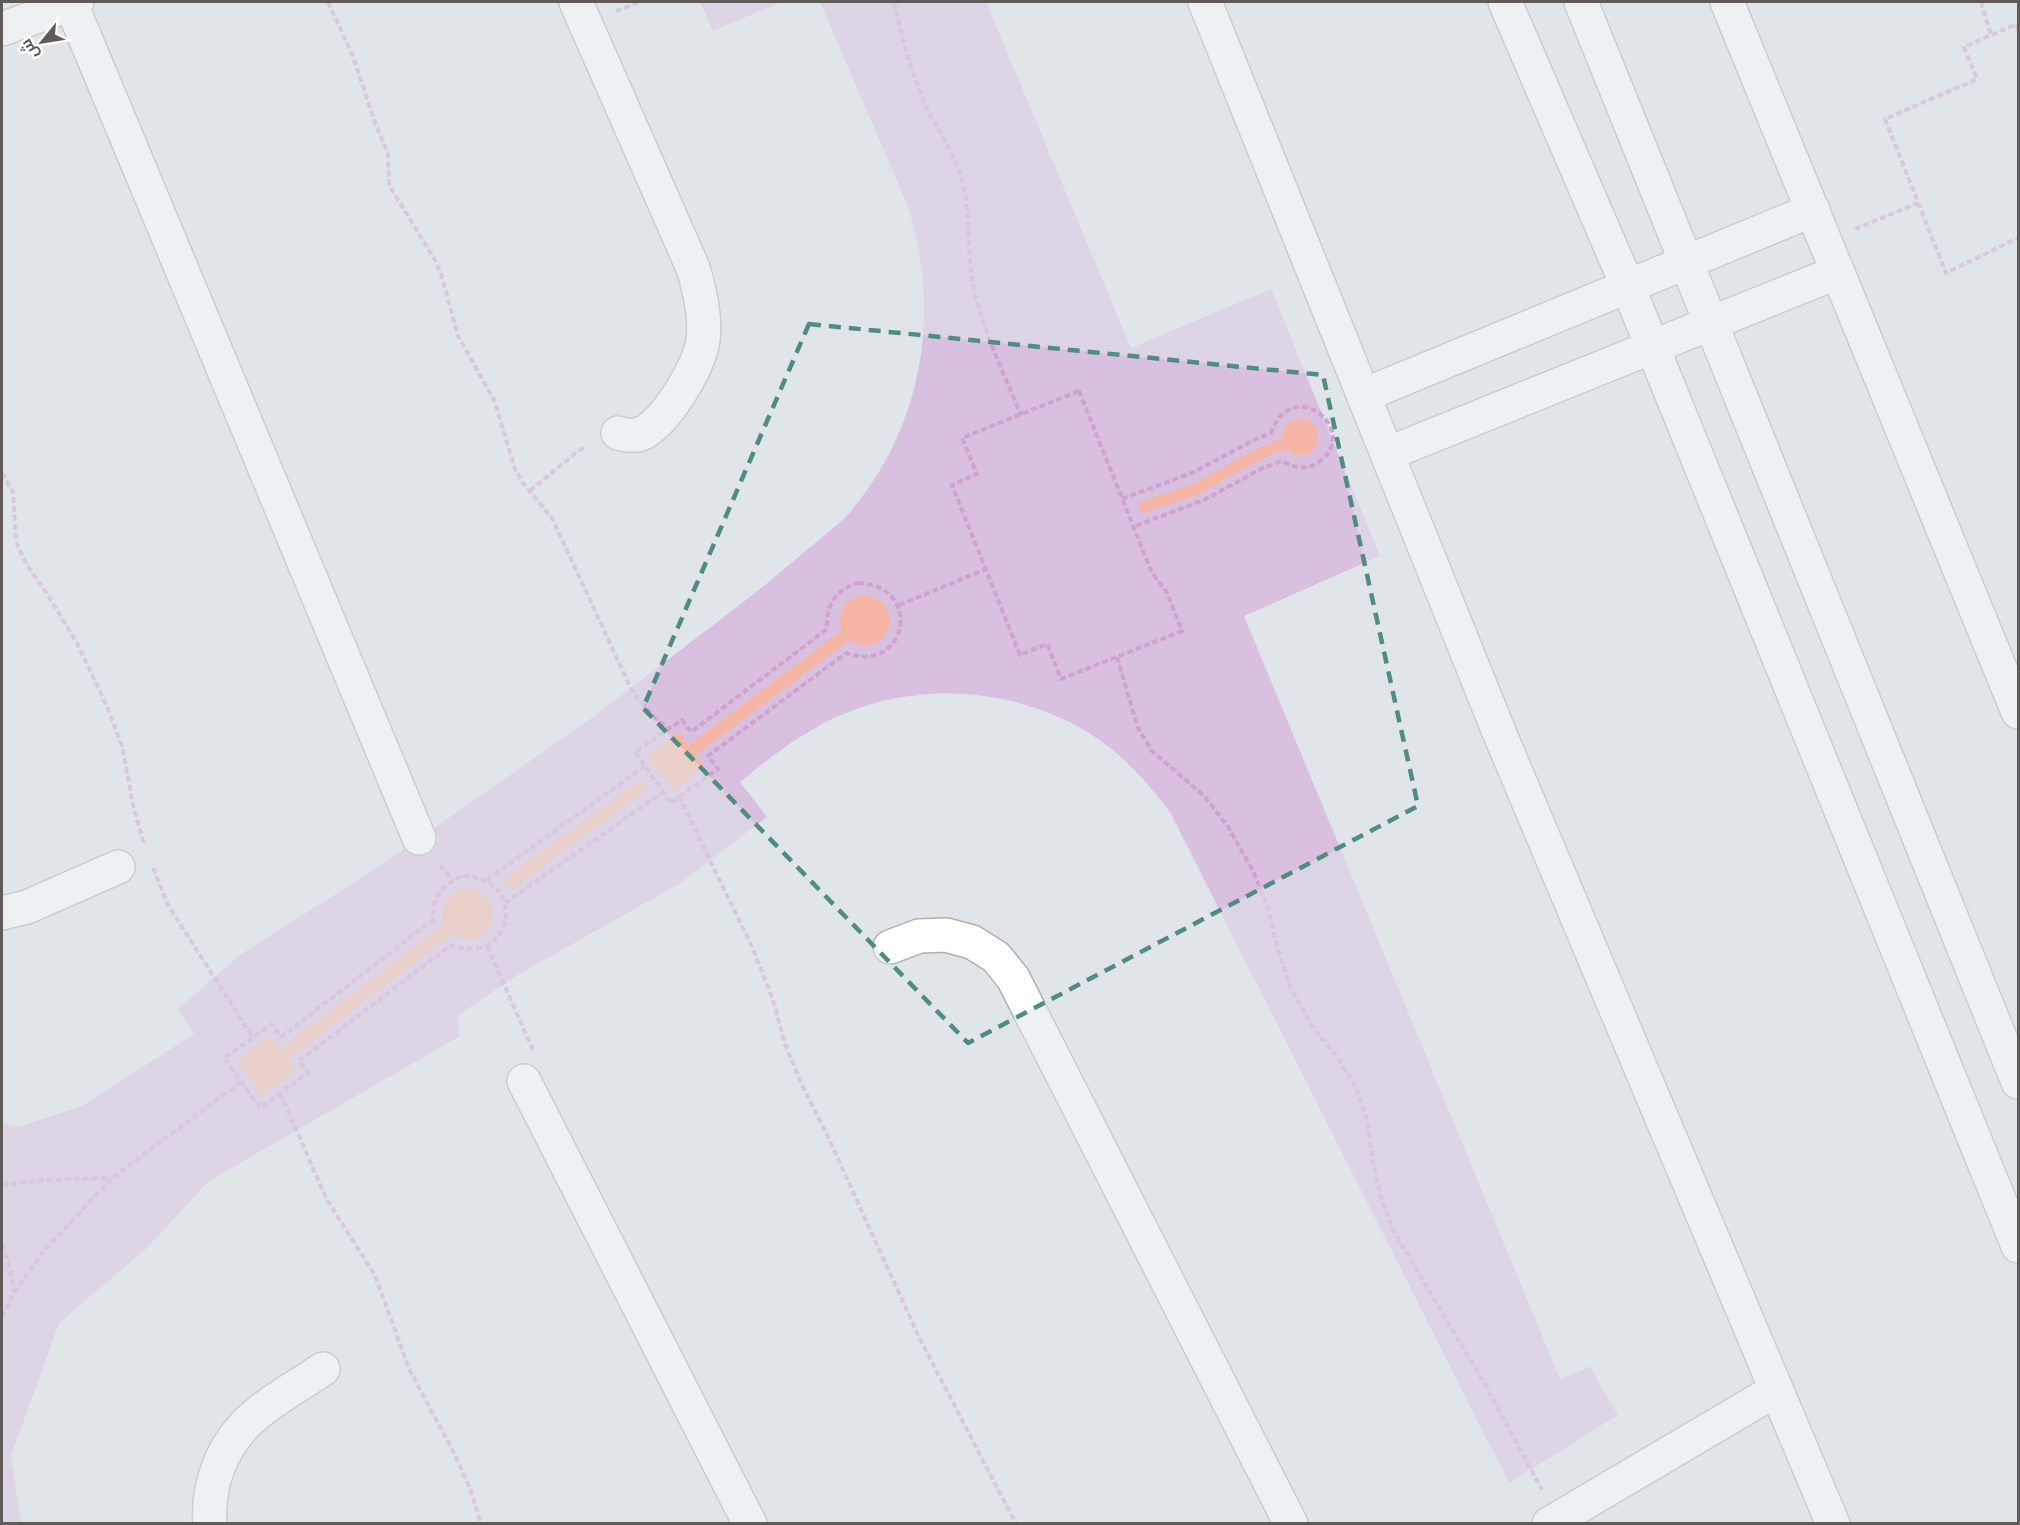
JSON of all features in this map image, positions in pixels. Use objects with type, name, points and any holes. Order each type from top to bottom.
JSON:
[{"type":"street","points":[[576,2],[693,268],[700,292],[703,316],[703,342],[696,362],[667,411],[647,431],[628,436],[618,433]]},
{"type":"street","points":[[1204,2],[1499,732],[1833,1524]]},
{"type":"street","points":[[1505,2],[1628,287],[2019,1245]]},
{"type":"street","points":[[1581,2],[2019,1082]]},
{"type":"street","points":[[1727,2],[2019,712]]},
{"type":"street","points":[[2,30],[74,3],[419,838]]},
{"type":"street","points":[[1364,395],[1813,210]]},
{"type":"street","points":[[1387,454],[1838,272]]},
{"type":"street","points":[[2,913],[27,907],[118,867]]},
{"type":"street","points":[[890,947],[919,936],[946,935],[972,942],[996,957],[1012,978],[1291,1524]]},
{"type":"street","points":[[524,1081],[750,1524]]},
{"type":"street","points":[[210,1524],[212,1487],[220,1462],[233,1438],[251,1418],[323,1369]]},
{"type":"street","points":[[1553,1521],[1776,1389]]},
{"type":"path","points":[[328,2],[354,59],[388,154],[389,185],[435,260],[458,336],[494,400],[515,469],[523,483],[552,518],[633,693],[655,718],[669,729]]},
{"type":"path","points":[[894,2],[900,31],[921,95],[961,175],[974,290],[983,322],[1021,414]]},
{"type":"path","points":[[1981,2],[1991,35]]},
{"type":"path","points":[[2019,30],[2016,24],[1964,47],[1977,79],[1886,118],[1946,273],[2019,238]]},
{"type":"path","points":[[1826,242],[1918,203]]},
{"type":"path","points":[[1079,391],[1122,499],[1152,573],[1166,591],[1182,631],[1061,679],[1047,644],[1020,655],[952,485],[977,474],[962,438],[1079,391]]},
{"type":"path","points":[[1122,499],[1194,472],[1254,440],[1271,434],[1276,421],[1284,412],[1294,407],[1317,410],[1326,418],[1331,428],[1333,439],[1330,450],[1314,465],[1303,468],[1282,461],[1263,468],[1204,500],[1133,527]]},
{"type":"path","points":[[530,491],[578,451],[618,433]]},
{"type":"path","points":[[2,473],[12,492],[16,542],[27,564],[77,643],[106,704],[122,746],[133,805],[147,853]]},
{"type":"path","points":[[898,606],[986,569]]},
{"type":"path","points":[[864,583],[882,587],[892,595],[901,618],[900,632],[894,643],[884,652],[872,657],[858,657],[846,653],[708,756],[718,769],[670,803],[635,753],[669,729],[682,720],[692,732],[827,629],[830,604],[847,586],[864,583]]},
{"type":"path","points":[[1117,657],[1138,728],[1152,751],[1203,795],[1227,825],[1252,869],[1268,907],[1278,950],[1291,989],[1315,1030],[1356,1087],[1367,1119],[1381,1198],[1394,1232],[1483,1381],[1553,1521]]},
{"type":"path","points":[[486,880],[645,766]]},
{"type":"path","points":[[505,903],[663,792]]},
{"type":"path","points":[[680,796],[753,949],[785,1044],[802,1085],[920,1339],[1016,1524]]},
{"type":"path","points":[[151,863],[168,905],[253,1038]]},
{"type":"path","points":[[463,876],[475,876],[486,880],[501,894],[505,903],[506,916],[497,938],[487,946],[469,950],[451,945],[299,1061],[308,1073],[260,1108],[224,1058],[272,1024],[281,1037],[433,920],[436,897],[452,880],[463,876]]},
{"type":"path","points":[[487,946],[542,1069],[524,1081]]},
{"type":"path","points":[[2,1317],[14,1292],[43,1252],[112,1178],[241,1082]]},
{"type":"path","points":[[280,1093],[327,1200],[375,1275],[409,1369],[453,1451],[471,1491],[481,1524]]},
{"type":"path","points":[[2,1185],[43,1180],[112,1178]]},
{"type":"path","points":[[2,1245],[10,1268],[14,1292]]},
{"type":"highlighted area","points":[[809,324],[1323,375],[1418,806],[968,1043],[643,708]]},
{"type":"shaded area","points":[[700,2],[781,2],[713,31]]},
{"type":"shaded area","points":[[820,2],[986,2],[1131,348],[1271,289],[1380,556],[1244,616],[1560,1379],[1590,1367],[1618,1415],[1509,1483],[1170,812],[1123,759],[1089,733],[1058,717],[1025,705],[991,697],[957,694],[922,695],[887,700],[854,710],[822,724],[790,744],[740,782],[767,817],[679,884],[519,974],[457,1016],[460,1036],[209,1181],[147,1248],[59,1323],[11,1456],[21,1523],[2,1523],[2,1124],[19,1127],[84,1105],[194,1034],[178,1009],[240,955],[380,866],[593,717],[759,590],[844,519],[871,485],[892,449],[908,410],[918,370],[923,329],[923,287],[918,246],[907,204]]},
{"type":"shaded area","points":[[1302,418],[1313,424],[1318,433],[1317,444],[1310,454],[1295,456],[1286,449],[1259,460],[1199,494],[1141,514],[1138,503],[1195,483],[1254,450],[1281,439],[1287,424]]},
{"type":"shaded area","points":[[863,595],[877,599],[886,607],[889,618],[888,628],[883,637],[875,644],[863,646],[849,641],[696,755],[704,766],[673,790],[647,756],[679,732],[689,745],[841,631],[840,618],[843,607],[856,597]]},
{"type":"shaded area","points":[[640,780],[647,789],[512,889],[504,879]]},
{"type":"shaded area","points":[[466,888],[481,893],[490,901],[493,912],[486,931],[477,938],[465,939],[452,934],[288,1059],[296,1071],[262,1095],[237,1061],[270,1036],[280,1049],[444,924],[443,911],[447,901],[454,893]]}]
